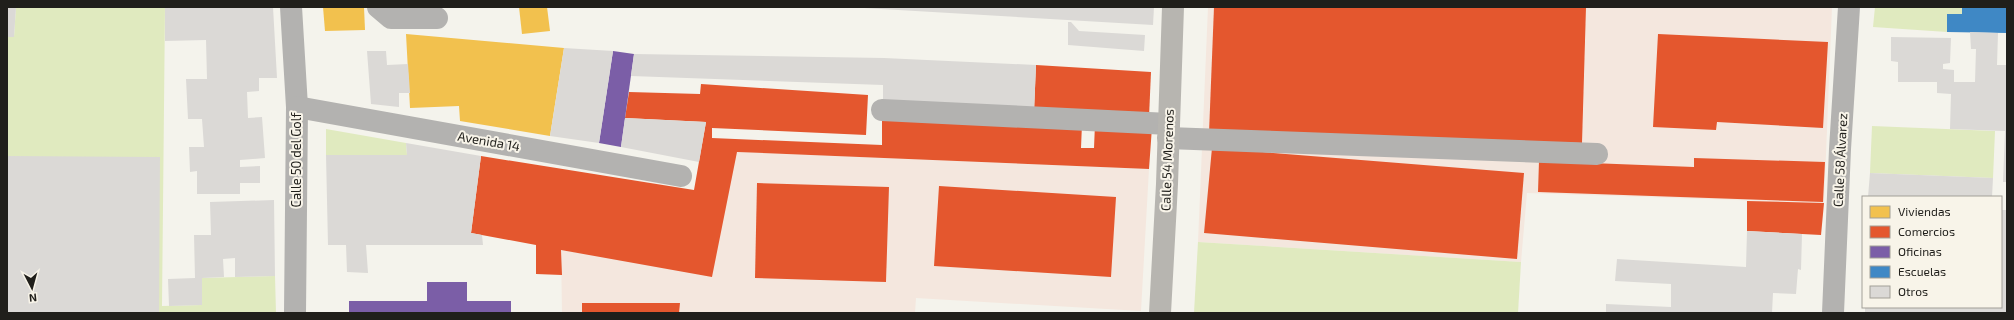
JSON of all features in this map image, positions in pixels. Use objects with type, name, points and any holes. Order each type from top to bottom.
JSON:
[{"type":"main road","name":"Calle 54 Morenos","points":[[1160,313],[1169,131],[1173,7]]},
{"type":"street","name":"Calle 50 del Golf","points":[[291,7],[297,107],[295,313]]},
{"type":"street","points":[[378,7],[391,18],[437,18]]},
{"type":"street","name":"Calle 58 Álvarez","points":[[1833,313],[1840,149],[1849,7]]},
{"type":"street","name":"Avenida 14","points":[[297,107],[681,176]]},
{"type":"street","points":[[882,110],[1169,131],[1597,154]]},
{"type":"shaded area","points":[[1208,7],[1832,7],[1824,203],[1527,193],[1521,262],[1198,242]]},
{"type":"shaded area","points":[[737,152],[1149,169],[1141,311],[916,298],[915,313],[562,313],[561,250],[642,263]]},
{"type":"green space","points":[[16,7],[165,7],[162,306],[202,305],[202,278],[275,276],[276,313],[7,313],[7,37],[14,37]]},
{"type":"green space","points":[[1875,7],[1962,7],[1962,14],[1947,14],[1947,32],[1873,27]]},
{"type":"green space","points":[[1872,126],[1995,131],[1993,178],[1870,173]]},
{"type":"green space","points":[[326,129],[406,143],[407,155],[326,155]]},
{"type":"green space","points":[[1198,242],[1521,262],[1518,313],[1194,313]]},
{"type":"building: Viviendas","points":[[323,7],[364,7],[365,30],[325,31]]},
{"type":"building: Viviendas","points":[[519,7],[547,7],[550,31],[522,34]]},
{"type":"building: Viviendas","points":[[406,34],[564,48],[550,136],[460,121],[459,106],[410,108]]},
{"type":"building: Comercios","points":[[1214,7],[1586,7],[1582,143],[1209,133]]},
{"type":"building: Comercios","points":[[1658,34],[1828,42],[1823,128],[1717,122],[1716,130],[1653,127]]},
{"type":"building: Comercios","points":[[1036,65],[1151,72],[1149,117],[1034,112]]},
{"type":"building: Comercios","points":[[701,84],[868,95],[866,135],[712,128],[712,138],[882,145],[882,115],[1082,124],[1081,148],[1094,148],[1095,124],[1152,127],[1149,169],[737,152],[712,277],[561,250],[562,275],[536,274],[536,245],[471,233],[481,156],[694,190],[706,122],[625,118],[629,92],[700,94]]},
{"type":"building: Comercios","points":[[1212,148],[1524,173],[1517,259],[1204,233]]},
{"type":"building: Comercios","points":[[1694,158],[1825,162],[1823,202],[1538,192],[1539,161],[1694,167]]},
{"type":"building: Comercios","points":[[757,183],[889,187],[886,282],[755,278]]},
{"type":"building: Comercios","points":[[939,186],[1116,197],[1111,277],[934,266]]},
{"type":"building: Comercios","points":[[1747,201],[1824,203],[1821,235],[1747,231]]},
{"type":"building: Comercios","points":[[582,303],[680,303],[679,313],[582,313]]},
{"type":"building: Oficinas","points":[[613,51],[634,54],[621,147],[599,143]]},
{"type":"building: Oficinas","points":[[427,282],[467,282],[467,301],[511,301],[511,313],[349,313],[349,301],[427,301]]},
{"type":"building: Escuelas","points":[[1962,7],[2007,7],[2007,33],[1947,32],[1947,14],[1962,14]]},
{"type":"building: Otros","points":[[7,7],[16,7],[14,37],[7,37]]},
{"type":"building: Otros","points":[[165,7],[273,7],[277,78],[259,78],[259,91],[247,92],[248,118],[262,117],[265,158],[240,160],[240,167],[260,166],[260,183],[240,183],[240,194],[197,194],[197,171],[190,172],[189,147],[204,147],[202,119],[188,119],[186,79],[207,79],[206,40],[165,41]]},
{"type":"building: Otros","points":[[847,7],[1154,7],[1153,25]]},
{"type":"building: Otros","points":[[1068,22],[1071,22],[1079,31],[1145,35],[1144,51],[1068,45]]},
{"type":"building: Otros","points":[[1970,32],[1998,33],[1997,65],[2007,65],[2007,182],[2003,182],[2005,131],[1950,129],[1951,94],[1937,93],[1937,82],[1898,82],[1898,62],[1891,61],[1891,37],[1951,38],[1950,63],[1943,64],[1943,69],[1954,70],[1954,82],[1975,82],[1976,49],[1971,49]]},
{"type":"building: Otros","points":[[564,48],[613,51],[599,143],[550,136]]},
{"type":"building: Otros","points":[[367,51],[386,51],[387,65],[408,64],[410,93],[399,93],[399,107],[371,104]]},
{"type":"building: Otros","points":[[634,54],[884,58],[1036,65],[1034,112],[883,106],[883,85],[631,76]]},
{"type":"building: Otros","points":[[625,118],[706,122],[699,162],[621,147]]},
{"type":"building: Otros","points":[[406,143],[481,156],[471,233],[482,235],[483,245],[366,245],[368,273],[347,272],[346,245],[328,245],[326,155],[407,155]]},
{"type":"building: Otros","points":[[7,156],[160,157],[159,313],[7,313]]},
{"type":"building: Otros","points":[[1870,173],[1993,178],[1992,196],[1868,196]]},
{"type":"building: Otros","points":[[274,200],[275,276],[235,277],[235,258],[223,259],[224,277],[202,278],[202,305],[169,306],[168,279],[195,278],[194,235],[211,235],[210,202]]},
{"type":"building: Otros","points":[[2002,210],[2007,210],[2007,313],[1865,313],[1865,308],[2002,308]]},
{"type":"building: Otros","points":[[1747,231],[1802,234],[1801,270],[1798,269],[1796,294],[1773,293],[1772,313],[1606,313],[1606,304],[1671,307],[1671,284],[1615,281],[1617,259],[1746,267]]}]
